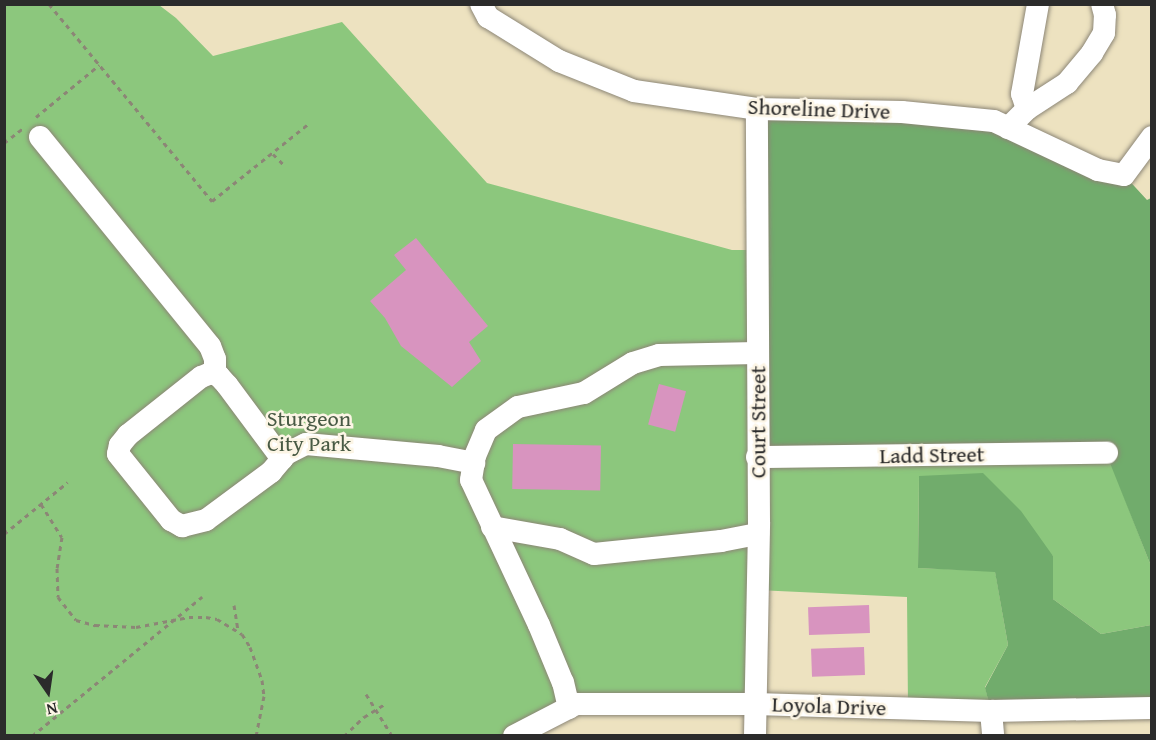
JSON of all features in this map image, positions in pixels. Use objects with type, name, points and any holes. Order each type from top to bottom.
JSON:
[{"type":"street","name":"Shoreline Drive","points":[[481,4],[488,17],[559,61],[634,92],[757,109],[902,112],[994,121],[1098,170],[1124,176],[1152,137]]},
{"type":"street","points":[[1028,109],[1022,94],[1038,4]]},
{"type":"street","points":[[1008,128],[1028,109],[1067,83],[1092,53],[1104,33],[1105,15],[1102,4]]},
{"type":"street","name":"Court Street","points":[[755,735],[758,534],[757,109]]},
{"type":"street","points":[[40,137],[210,346],[215,360],[215,374]]},
{"type":"street","points":[[569,708],[563,683],[539,625],[471,480],[474,463],[486,430],[518,407],[584,393],[633,363],[659,355],[757,353]]},
{"type":"street","points":[[282,459],[227,385],[211,373],[201,377],[128,435],[120,445],[118,454],[124,465],[171,520],[182,526],[206,520],[271,472],[282,459],[286,454],[306,444],[438,456],[474,463]]},
{"type":"street","name":"Ladd Street","points":[[757,457],[1107,453]]},
{"type":"street","points":[[492,527],[560,539],[594,554],[721,541],[758,534]]},
{"type":"street","name":"Loyola Drive","points":[[514,735],[576,704],[755,704],[991,711],[1152,708]]},
{"type":"street","points":[[991,711],[993,735]]},
{"type":"path","points":[[49,4],[212,201],[308,124]]},
{"type":"path","points":[[4,143],[99,65]]},
{"type":"path","points":[[273,154],[283,164]]},
{"type":"path","points":[[4,534],[68,482]]},
{"type":"path","points":[[41,504],[62,537],[57,568],[58,597],[76,620],[95,625],[136,627],[189,617],[206,617],[229,625],[238,631],[250,647],[257,664],[264,696],[256,735]]},
{"type":"path","points":[[32,735],[202,597]]},
{"type":"path","points":[[234,604],[238,631]]},
{"type":"path","points":[[366,694],[391,734]]},
{"type":"path","points":[[344,735],[386,704]]},
{"type":"green space","name":"Sturgeon City Park","points":[[4,5],[159,5],[176,18],[213,56],[342,22],[487,183],[732,250],[757,250],[1107,453],[1151,566],[1151,625],[1101,634],[1053,599],[1053,556],[919,476],[918,568],[995,571],[1008,645],[985,687],[991,711],[908,708],[907,597],[758,590],[755,704],[576,704],[514,736],[5,735]]},
{"type":"green space","points":[[757,109],[994,121],[1124,175],[1147,200],[1151,198],[1151,566],[1106,453],[757,457]]},
{"type":"green space","points":[[983,473],[1021,511],[1053,556],[1053,599],[1101,634],[1151,625],[1151,708],[991,711],[985,688],[1008,645],[995,572],[918,568],[919,476]]},
{"type":"building","points":[[416,238],[488,326],[469,342],[481,361],[452,387],[401,346],[385,318],[370,301],[406,270],[394,255]]},
{"type":"building","points":[[659,384],[686,391],[675,432],[648,425]]},
{"type":"building","points":[[513,444],[601,446],[600,491],[512,489]]},
{"type":"building","points":[[869,605],[870,633],[809,635],[808,607]]},
{"type":"building","points":[[864,647],[865,675],[812,677],[811,649]]}]
